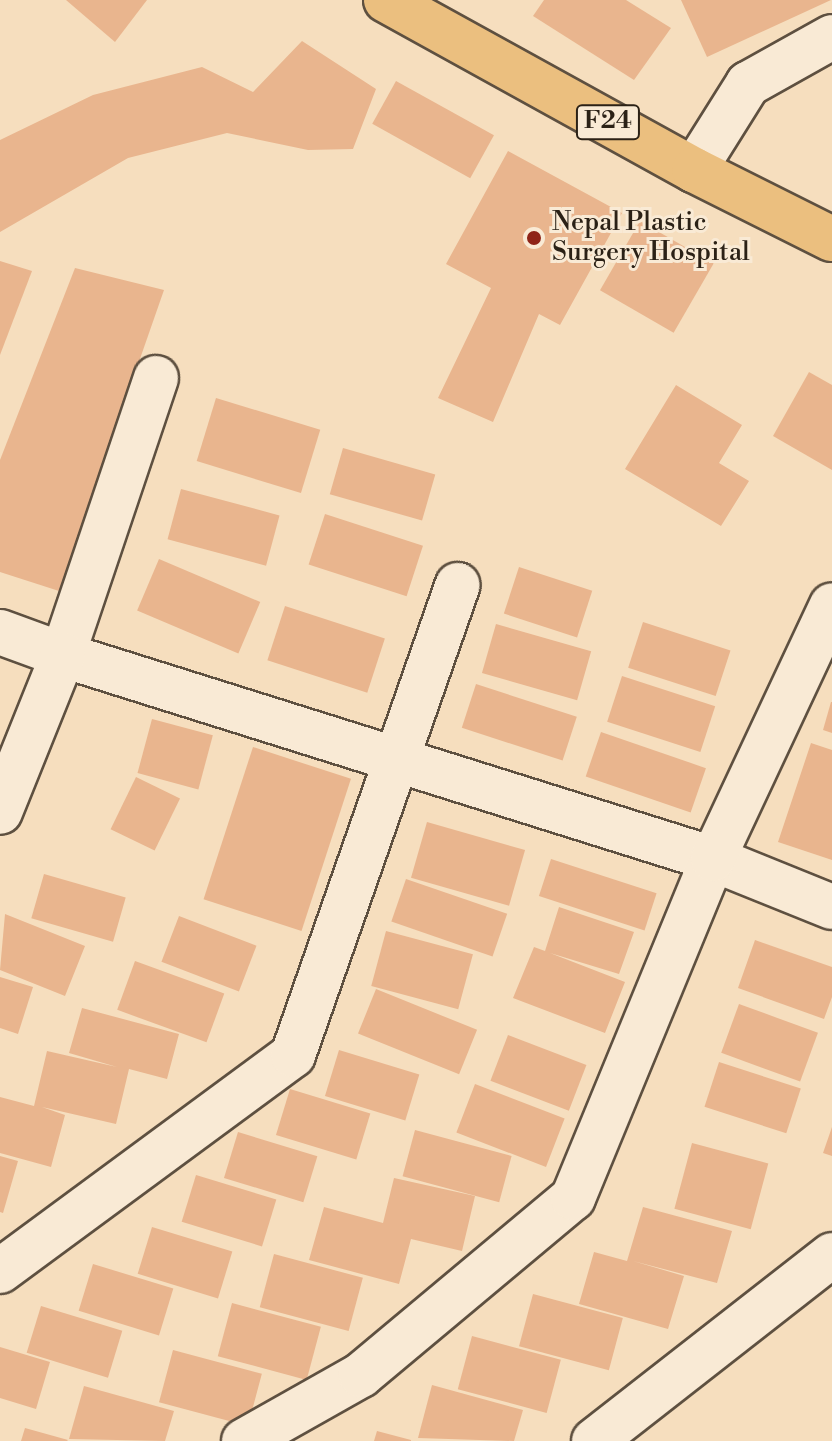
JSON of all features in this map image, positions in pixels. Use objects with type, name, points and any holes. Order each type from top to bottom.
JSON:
[{"type":"main road","name":"F24","points":[[386,0],[694,170],[832,239]]},
{"type":"street","points":[[694,170],[748,84],[832,37]]},
{"type":"street","points":[[0,812],[63,655],[156,378]]},
{"type":"street","points":[[0,1271],[293,1055],[458,585]]},
{"type":"street","points":[[244,1441],[361,1375],[573,1198],[713,859],[832,605]]},
{"type":"street","points":[[0,632],[63,655],[713,859],[832,907]]},
{"type":"street","points":[[594,1441],[832,1255]]},
{"type":"building","points":[[66,0],[147,0],[115,42]]},
{"type":"building","points":[[544,0],[626,0],[671,28],[634,80],[533,16]]},
{"type":"building","points":[[681,0],[831,0],[707,57]]},
{"type":"building","points":[[302,41],[376,89],[353,149],[308,150],[227,133],[128,158],[0,232],[0,140],[93,95],[202,67],[253,92]]},
{"type":"building","points":[[396,81],[494,135],[470,178],[372,124]]},
{"type":"building","name":"Nepal Plastic Surgery Hospital","points":[[508,151],[622,213],[560,325],[539,314],[493,422],[438,398],[491,288],[446,264]]},
{"type":"building","points":[[640,221],[714,264],[674,333],[600,290]]},
{"type":"building","points":[[0,261],[32,271],[0,355]]},
{"type":"building","points":[[75,268],[164,290],[59,591],[0,572],[0,460]]},
{"type":"building","points":[[809,372],[832,385],[832,470],[773,436]]},
{"type":"building","points":[[676,385],[742,425],[719,463],[749,481],[721,526],[625,469]]},
{"type":"building","points":[[216,398],[320,430],[301,493],[197,461]]},
{"type":"building","points":[[343,448],[435,474],[422,521],[330,494]]},
{"type":"building","points":[[181,489],[280,515],[266,566],[168,539]]},
{"type":"building","points":[[325,514],[423,546],[407,596],[309,564]]},
{"type":"building","points":[[159,559],[260,602],[238,654],[137,611]]},
{"type":"building","points":[[519,567],[592,591],[577,637],[504,614]]},
{"type":"building","points":[[285,606],[385,638],[367,693],[267,660]]},
{"type":"building","points":[[643,622],[730,650],[716,696],[628,668]]},
{"type":"building","points":[[496,624],[591,651],[577,700],[482,673]]},
{"type":"building","points":[[622,676],[715,706],[700,752],[607,722]]},
{"type":"building","points":[[476,684],[577,717],[563,761],[462,728]]},
{"type":"building","points":[[832,702],[832,733],[823,730]]},
{"type":"building","points":[[152,719],[213,735],[198,789],[138,773]]},
{"type":"building","points":[[601,732],[706,768],[691,813],[586,776]]},
{"type":"building","points":[[811,743],[832,750],[832,860],[778,842]]},
{"type":"building","points":[[253,747],[351,779],[302,931],[204,899]]},
{"type":"building","points":[[136,777],[180,798],[155,851],[111,829]]},
{"type":"building","points":[[427,822],[525,850],[509,906],[411,878]]},
{"type":"building","points":[[551,859],[657,893],[645,930],[539,896]]},
{"type":"building","points":[[44,874],[126,897],[113,942],[31,918]]},
{"type":"building","points":[[406,879],[507,914],[493,956],[391,922]]},
{"type":"building","points":[[559,907],[634,932],[619,974],[550,953],[625,982],[605,1033],[513,998],[534,947],[545,951]]},
{"type":"building","points":[[5,914],[85,946],[65,996],[0,970]]},
{"type":"building","points":[[179,916],[256,946],[239,991],[161,962]]},
{"type":"building","points":[[386,931],[473,954],[458,1009],[371,986]]},
{"type":"building","points":[[755,940],[832,967],[832,997],[824,1019],[738,988]]},
{"type":"building","points":[[135,961],[224,993],[206,1042],[117,1010]]},
{"type":"building","points":[[0,977],[33,987],[18,1034],[0,1028]]},
{"type":"building","points":[[376,989],[477,1030],[459,1074],[358,1034]]},
{"type":"building","points":[[739,1004],[818,1033],[800,1082],[721,1053]]},
{"type":"building","points":[[82,1008],[179,1034],[167,1079],[129,1069],[116,1124],[42,1107],[65,1115],[51,1167],[0,1153],[0,1097],[34,1106],[47,1051],[117,1067],[69,1053]]},
{"type":"building","points":[[508,1035],[586,1065],[569,1111],[490,1081]]},
{"type":"building","points":[[339,1050],[419,1075],[405,1120],[325,1096]]},
{"type":"building","points":[[719,1062],[801,1089],[786,1133],[704,1107]]},
{"type":"building","points":[[475,1084],[565,1118],[546,1167],[456,1133]]},
{"type":"building","points":[[290,1089],[370,1114],[356,1159],[276,1135]]},
{"type":"building","points":[[832,1127],[832,1156],[823,1153]]},
{"type":"building","points":[[415,1130],[512,1156],[499,1202],[403,1176]]},
{"type":"building","points":[[238,1132],[317,1156],[303,1202],[224,1178]]},
{"type":"building","points":[[692,1143],[768,1163],[751,1229],[674,1209]]},
{"type":"building","points":[[0,1156],[18,1161],[3,1213],[0,1212]]},
{"type":"building","points":[[196,1175],[276,1200],[262,1246],[182,1222]]},
{"type":"building","points":[[394,1178],[475,1196],[462,1251],[411,1239],[399,1284],[309,1260],[324,1207],[383,1223]]},
{"type":"building","points":[[643,1207],[732,1231],[717,1283],[633,1261],[684,1276],[668,1329],[579,1304],[594,1252],[627,1261]]},
{"type":"building","points":[[152,1227],[232,1252],[218,1298],[138,1274]]},
{"type":"building","points":[[274,1254],[363,1278],[349,1331],[260,1307]]},
{"type":"building","points":[[93,1264],[173,1289],[159,1335],[79,1311]]},
{"type":"building","points":[[533,1294],[623,1318],[609,1370],[519,1346]]},
{"type":"building","points":[[232,1303],[321,1327],[307,1380],[218,1356]]},
{"type":"building","points":[[41,1306],[122,1331],[108,1378],[27,1353]]},
{"type":"building","points":[[472,1336],[561,1360],[547,1413],[458,1389]]},
{"type":"building","points":[[0,1347],[50,1362],[36,1409],[0,1398]]},
{"type":"building","points":[[173,1350],[262,1374],[248,1426],[159,1402]]},
{"type":"building","points":[[432,1385],[523,1410],[514,1441],[418,1438]]},
{"type":"building","points":[[84,1386],[174,1411],[165,1441],[69,1439]]},
{"type":"building","points":[[25,1428],[68,1440],[21,1441]]},
{"type":"building","points":[[377,1431],[411,1440],[411,1441],[374,1441]]},
{"type":"place","name":"Nepal Plastic Surgery Hospital","points":[[534,238]]}]
